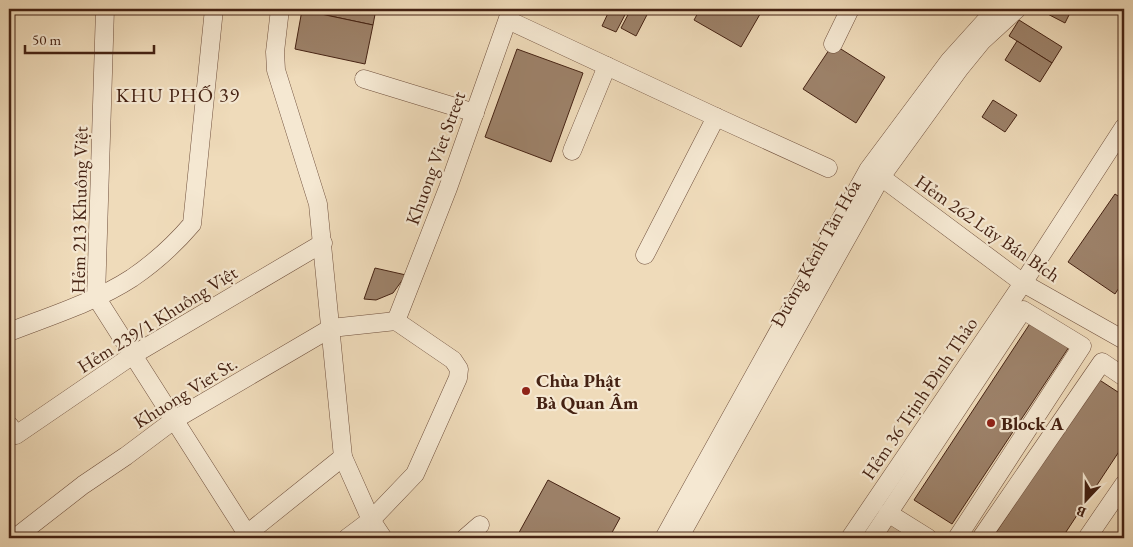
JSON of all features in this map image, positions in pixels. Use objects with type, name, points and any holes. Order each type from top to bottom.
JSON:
[{"type":"street","name":"Hẻm 213 Khuông Việt","points":[[105,9],[96,297],[245,536]]},
{"type":"street","points":[[9,332],[96,297],[132,278],[177,241],[192,224],[214,9]]},
{"type":"street","points":[[280,9],[275,52],[276,70],[318,204],[343,457],[371,520],[383,538]]},
{"type":"street","points":[[833,44],[849,9]]},
{"type":"street","name":"Đường Kênh Tân Hóa","points":[[872,184],[868,170],[950,60],[996,9]]},
{"type":"street","name":"Đường Kênh Tân Hóa","points":[[664,538],[856,208],[872,184],[982,41],[1017,9]]},
{"type":"street","points":[[510,14],[607,66],[828,168]]},
{"type":"street","name":"Khuong Viet Street","points":[[396,321],[448,188],[510,14]]},
{"type":"street","points":[[572,151],[607,66]]},
{"type":"street","points":[[364,79],[475,114]]},
{"type":"street","points":[[645,255],[716,117]]},
{"type":"street","name":"Hẻm 36 Trịnh Đình Thảo","points":[[850,538],[1023,283],[1124,126]]},
{"type":"street","name":"Hẻm 262 Lũy Bán Bích","points":[[872,184],[1023,283],[1124,340]]},
{"type":"street","name":"Đường Kênh Tân Hóa","points":[[679,538],[856,208]]},
{"type":"street","name":"Hẻm 239/1 Khuông Việt","points":[[12,430],[133,355],[323,243]]},
{"type":"street","points":[[872,538],[1023,310],[1082,346],[957,538]]},
{"type":"street","points":[[348,538],[371,520],[415,474],[458,378],[459,369],[453,360],[396,321]]},
{"type":"street","name":"Khuong Viet St.","points":[[15,538],[83,485],[174,420],[331,328],[396,321]]},
{"type":"street","points":[[981,538],[1102,362],[1124,377]]},
{"type":"street","points":[[245,536],[343,457]]},
{"type":"street","points":[[1087,538],[1124,484]]},
{"type":"street","points":[[888,513],[928,538]]},
{"type":"street","points":[[465,538],[480,525]]},
{"type":"shaded area","points":[[890,521],[918,538],[879,538]]},
{"type":"building","points":[[303,9],[376,9],[373,25]]},
{"type":"building","points":[[610,9],[628,9],[616,32],[602,26]]},
{"type":"building","points":[[631,9],[650,9],[636,36],[621,28]]},
{"type":"building","points":[[700,9],[763,9],[741,47],[694,20]]},
{"type":"building","points":[[1038,9],[1067,9],[1071,11],[1065,23]]},
{"type":"building","points":[[302,10],[373,25],[365,64],[295,49]]},
{"type":"building","points":[[1019,20],[1062,47],[1052,63],[1009,36]]},
{"type":"building","points":[[1017,41],[1052,63],[1040,82],[1005,60]]},
{"type":"building","points":[[833,44],[885,77],[856,123],[803,89]]},
{"type":"building","points":[[517,49],[583,73],[551,162],[485,137]]},
{"type":"building","points":[[993,100],[1017,115],[1005,132],[982,117]]},
{"type":"building","points":[[1115,194],[1124,200],[1124,280],[1115,294],[1068,262]]},
{"type":"building","points":[[375,268],[406,275],[393,293],[376,300],[364,299]]},
{"type":"building","name":"Block A","points":[[1031,322],[1069,347],[952,524],[914,500]]},
{"type":"building","name":"Block A","points":[[1098,379],[1124,396],[1124,444],[1062,538],[1001,538],[995,534]]},
{"type":"building","points":[[548,480],[620,518],[609,538],[516,538]]},
{"type":"place","name":"Chùa Phật Bà Quan Âm","points":[[526,391]]},
{"type":"place","name":"Block A","points":[[991,423]]},
{"type":"district","name":"KHU PHỐ 39","points":[[178,95]]}]
